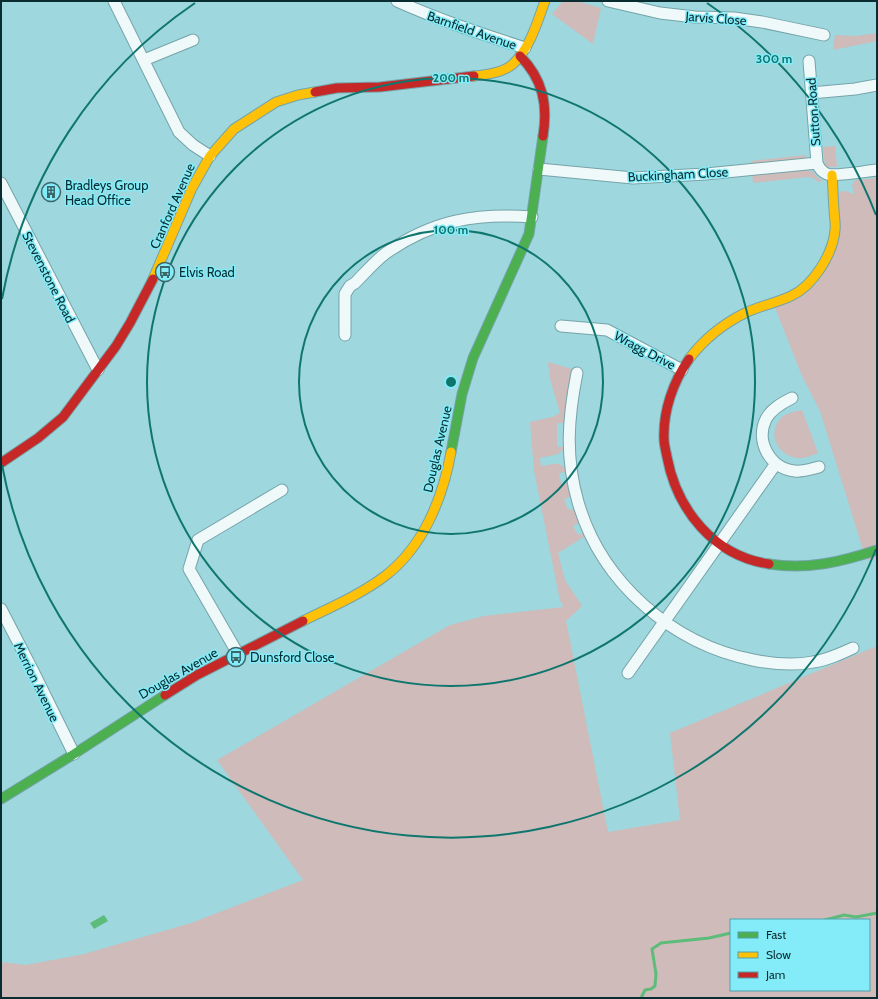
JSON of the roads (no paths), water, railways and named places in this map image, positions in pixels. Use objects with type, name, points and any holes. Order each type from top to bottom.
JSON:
[{"type":"street","points":[[114,1],[179,132],[193,145],[210,156]]},
{"type":"street","name":"Barnfield Avenue","points":[[397,1],[523,52]]},
{"type":"street","name":"Cranford Avenue","points":[[1,463],[38,438],[63,417],[116,346],[156,274],[192,188],[210,156],[234,129],[276,102],[298,95],[337,88],[380,87],[490,74],[502,70],[512,65],[530,41],[545,1]]},
{"type":"street","name":"Jarvis Close","points":[[608,1],[660,13],[696,17],[734,18],[762,22],[824,35]]},
{"type":"street","points":[[144,60],[193,40]]},
{"type":"street","name":"Douglas Avenue","points":[[1,799],[74,754],[145,706],[197,675],[361,592],[381,579],[398,565],[412,548],[424,530],[440,500],[449,464],[466,377],[488,321],[523,250],[529,234],[546,119],[542,87],[523,52]]},
{"type":"street","name":"Sutton Road","points":[[809,61],[817,163]]},
{"type":"street","points":[[811,93],[855,89],[877,85]]},
{"type":"street","points":[[817,163],[822,172],[832,175],[877,170]]},
{"type":"street","name":"Buckingham Close","points":[[539,169],[633,178],[706,174],[817,163]]},
{"type":"street","points":[[832,175],[835,231],[833,241],[823,266],[801,290],[792,296],[769,303],[736,318],[717,330],[698,346],[674,385],[669,402],[664,438],[670,474],[674,486],[688,512],[719,544],[750,559],[776,566],[797,568],[831,564],[877,550]]},
{"type":"street","name":"Stevenstone Road","points":[[1,184],[98,370]]},
{"type":"street","points":[[345,335],[345,294],[350,286],[385,254],[421,232],[448,222],[496,217],[532,217]]},
{"type":"street","name":"Wragg Drive","points":[[561,326],[607,330],[682,370]]},
{"type":"street","points":[[577,373],[572,397],[569,425],[569,457],[572,481],[578,503],[595,542],[610,568],[646,608],[664,622],[701,643],[725,653],[766,662],[786,664],[812,663],[830,658],[853,648]]},
{"type":"street","points":[[792,398],[777,407],[766,418],[762,436],[763,447],[775,465],[793,471],[819,467]]},
{"type":"street","points":[[628,673],[775,465]]},
{"type":"street","points":[[238,654],[189,569],[198,540],[282,490]]},
{"type":"street","name":"Merrion Avenue","points":[[1,609],[74,754]]},
{"type":"waterway","points":[[829,919],[844,915],[856,917],[877,913]]},
{"type":"waterway","points":[[641,998],[645,990],[651,989],[655,986],[656,974],[652,949],[661,943],[709,938],[730,933]]},
{"type":"place","name":"Bradleys Group Head Office","points":[[51,192]]},
{"type":"place","name":"Elvis Road","points":[[165,272]]},
{"type":"place","name":"Dunsford Close","points":[[236,657]]}]
